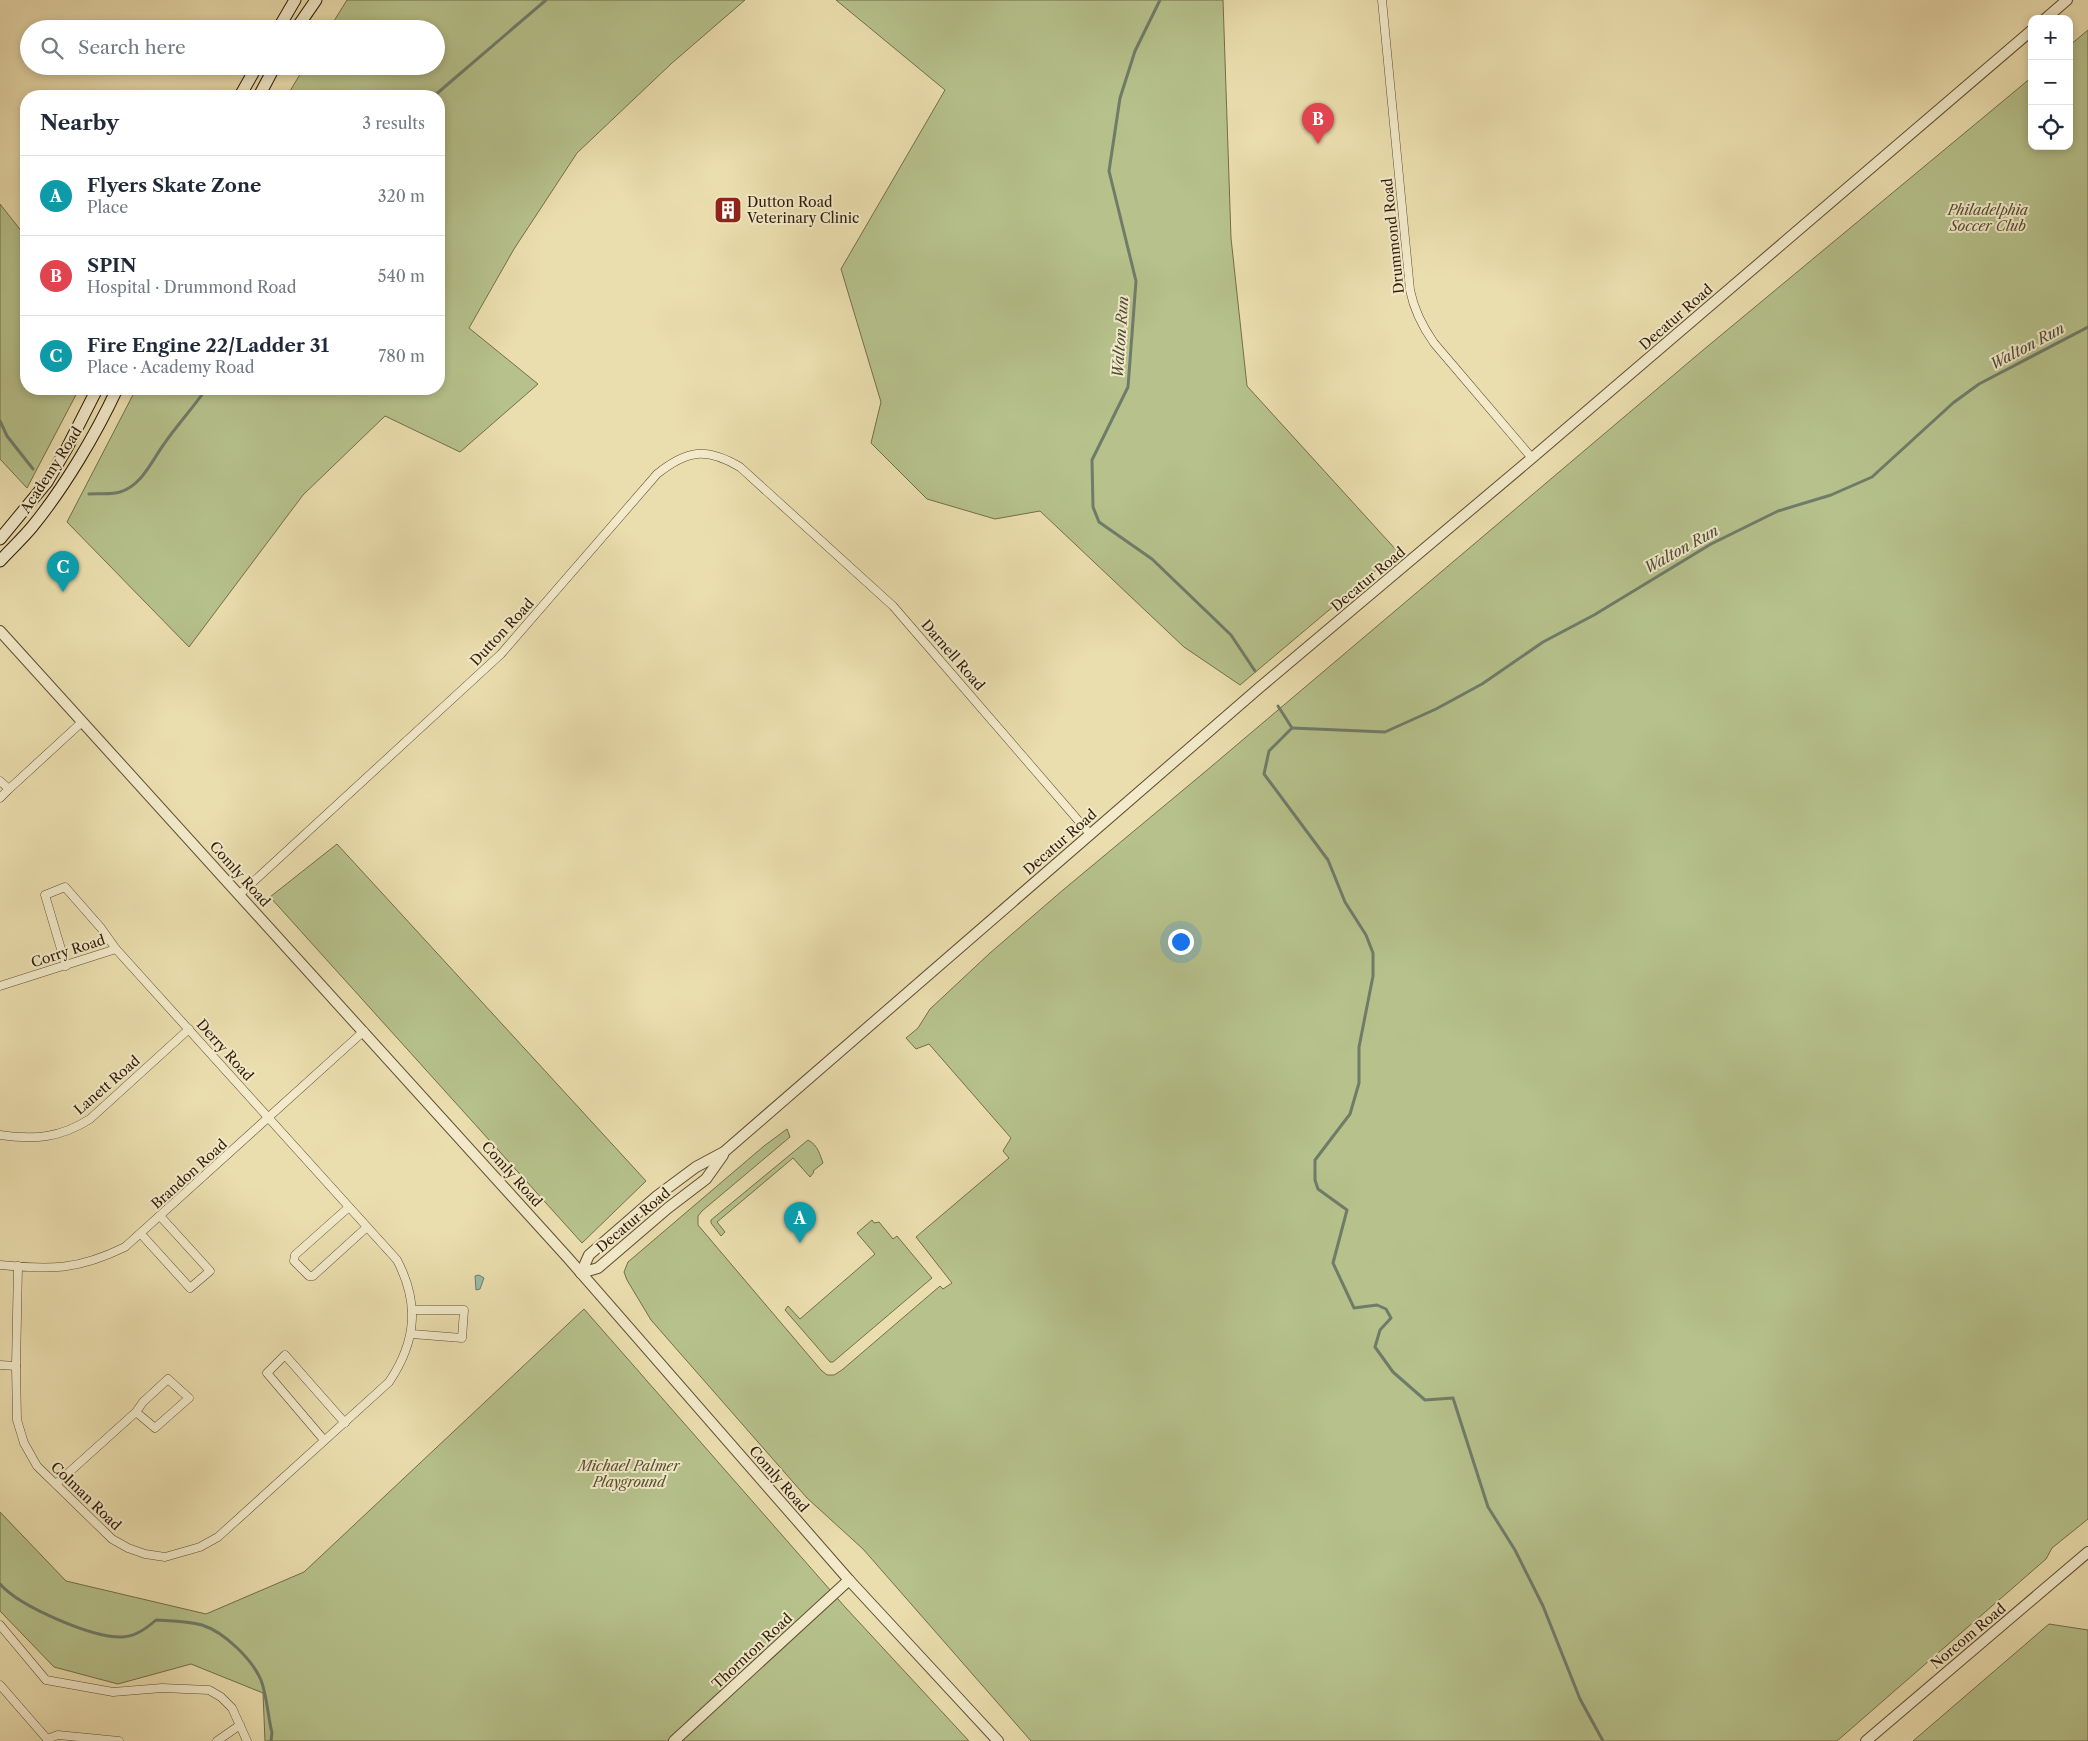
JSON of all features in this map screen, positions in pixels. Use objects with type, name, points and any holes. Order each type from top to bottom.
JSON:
[{"type":"main road","points":[[283,20],[295,0]]},
{"type":"main road","points":[[302,20],[316,0]]},
{"type":"main road","points":[[243,90],[252,75]]},
{"type":"main road","points":[[262,90],[270,75]]},
{"type":"main road","name":"Academy Road","points":[[0,539],[47,482],[94,395]]},
{"type":"main road","name":"Academy Road","points":[[0,560],[32,526],[65,480],[105,414],[113,395]]},
{"type":"street","name":"Drummond Road","points":[[1382,0],[1410,290],[1414,307],[1422,326],[1434,343],[1532,458]]},
{"type":"street","points":[[2050,15],[2067,0]]},
{"type":"street","name":"Decatur Road","points":[[581,1272],[589,1255],[657,1196],[696,1167],[724,1152],[1266,682],[1532,458],[2028,33]]},
{"type":"street","name":"Dutton Road","points":[[240,894],[501,654],[657,474],[671,462],[684,456],[707,454],[721,456],[740,467],[783,506]]},
{"type":"street","name":"Darnell Road","points":[[783,506],[893,606],[1090,834]]},
{"type":"street","name":"Comly Road","points":[[0,631],[581,1272],[849,1580],[998,1741]]},
{"type":"street","points":[[0,798],[82,722]]},
{"type":"street","points":[[0,781],[9,789]]},
{"type":"street","name":"Derry Road","points":[[66,966],[45,895],[65,887],[101,928],[116,949],[397,1260],[408,1287],[412,1310]]},
{"type":"street","name":"Corry Road","points":[[0,986],[116,949]]},
{"type":"street","name":"Lanett Road","points":[[0,1135],[35,1138],[59,1135],[77,1127],[90,1119],[188,1029]]},
{"type":"street","name":"Brandon Road","points":[[0,1264],[56,1268],[84,1264],[125,1247],[270,1118],[364,1031]]},
{"type":"street","name":"Decatur Road","points":[[581,1272],[598,1268],[706,1179],[724,1152]]},
{"type":"street","points":[[349,1207],[295,1256],[294,1261],[309,1276],[313,1276],[367,1227]]},
{"type":"street","points":[[141,1234],[190,1288],[210,1271],[160,1216]]},
{"type":"street","name":"Colman Road","points":[[18,1266],[17,1420],[24,1443],[37,1466],[112,1539],[128,1548],[145,1554],[165,1557],[200,1547],[218,1536],[389,1382],[398,1368],[412,1334],[412,1310]]},
{"type":"street","points":[[412,1310],[464,1310],[462,1338],[412,1334]]},
{"type":"street","points":[[324,1440],[267,1373],[285,1356],[345,1423]]},
{"type":"street","points":[[0,1365],[16,1366]]},
{"type":"street","points":[[56,1484],[136,1412],[143,1402],[168,1379],[189,1398],[155,1428],[136,1412]]},
{"type":"street","name":"Norcom Road","points":[[1866,1741],[2088,1552]]},
{"type":"street","name":"Thornton Road","points":[[674,1741],[849,1580]]},
{"type":"street","points":[[0,1624],[46,1680],[113,1692],[162,1688],[209,1690],[221,1697],[232,1708],[247,1741]]},
{"type":"street","points":[[0,1685],[47,1740],[58,1735],[119,1741]]},
{"type":"street","points":[[218,1741],[240,1724]]},
{"type":"green space","points":[[347,0],[745,0],[672,63],[577,153],[514,249],[469,328],[538,384],[460,452],[385,416],[303,495],[189,647],[67,522],[133,395],[445,395],[445,90],[291,90],[300,75],[445,75],[445,20],[335,20]]},
{"type":"green space","points":[[836,0],[1223,0],[1231,238],[1247,386],[1398,552],[1240,685],[1184,647],[1040,511],[995,519],[927,499],[871,443],[881,402],[841,269],[945,90]]},
{"type":"green space","name":"Philadelphia Soccer Club","points":[[2088,30],[2088,1519],[2052,1548],[2046,1559],[1837,1741],[1031,1741],[863,1549],[807,1498],[651,1320],[627,1280],[624,1272],[628,1262],[764,1146],[787,1129],[790,1137],[702,1211],[698,1216],[698,1225],[821,1370],[827,1375],[834,1375],[842,1370],[940,1286],[943,1289],[952,1283],[916,1237],[1009,1158],[1003,1151],[1011,1138],[929,1044],[916,1049],[906,1038],[918,1028],[930,1009],[990,953],[1063,890],[1702,351],[2028,80],[2028,150],[2073,150],[2073,43]]},
{"type":"green space","points":[[0,204],[20,229],[20,395],[76,395],[27,488],[0,459]]},
{"type":"green space","points":[[337,844],[646,1181],[582,1243],[270,897]]},
{"type":"green space","points":[[808,1140],[816,1147],[823,1163],[813,1171],[810,1177],[793,1158],[717,1222],[725,1232],[721,1236],[711,1223],[711,1220]]},
{"type":"green space","points":[[872,1220],[874,1223],[879,1222],[893,1239],[897,1236],[932,1278],[833,1362],[830,1362],[785,1310],[788,1306],[800,1319],[875,1254],[857,1233]]},
{"type":"green space","name":"Michael Palmer Playground","points":[[584,1309],[845,1607],[969,1741],[265,1741],[263,1693],[191,1664],[118,1684],[54,1667],[0,1611],[0,1512],[66,1581],[206,1614],[304,1572]]},
{"type":"green space","points":[[2049,1624],[2088,1630],[2088,1741],[1913,1741]]},
{"type":"shaded area","points":[[479,1275],[484,1278],[480,1289],[476,1290],[475,1276]]},
{"type":"waterway","name":"Walton Run","points":[[441,90],[546,0]]},
{"type":"waterway","name":"Walton Run","points":[[1160,0],[1135,51],[1120,98],[1109,171],[1136,281],[1128,387],[1092,460],[1093,507],[1099,522],[1152,559],[1231,635],[1255,671]]},
{"type":"waterway","name":"Walton Run","points":[[1292,728],[1385,732],[1436,709],[1482,684],[1543,642],[1594,615],[1711,544],[1778,511],[1831,495],[1872,477],[1953,403],[1979,384],[2088,327]]},
{"type":"waterway","name":"Walton Run","points":[[89,494],[116,493],[128,489],[134,484],[202,395]]},
{"type":"waterway","name":"Walton Run","points":[[0,421],[7,436],[33,469]]},
{"type":"waterway","name":"Walton Run","points":[[1278,706],[1292,728]]},
{"type":"waterway","points":[[1292,728],[1269,751],[1264,774],[1328,860],[1345,902],[1366,935],[1373,953],[1373,976],[1359,1047],[1359,1083],[1350,1114],[1315,1160],[1315,1180],[1318,1189],[1347,1210],[1333,1263],[1354,1308],[1377,1305],[1386,1309],[1391,1318],[1380,1330],[1375,1347],[1393,1372],[1425,1400],[1453,1398],[1488,1507],[1515,1550],[1543,1606],[1580,1699],[1603,1741]]},
{"type":"waterway","points":[[0,1584],[9,1593],[39,1611],[75,1626],[109,1636],[122,1637],[136,1634],[156,1620],[202,1625],[219,1634],[244,1655],[261,1680],[272,1733],[271,1741]]},
{"type":"place","name":"SPIN","points":[[1318,144]]},
{"type":"place","name":"Dutton Road Veterinary Clinic","points":[[728,210]]},
{"type":"place","name":"Fire Engine 22/Ladder 31","points":[[63,592]]},
{"type":"place","name":"Flyers Skate Zone","points":[[800,1243]]}]
